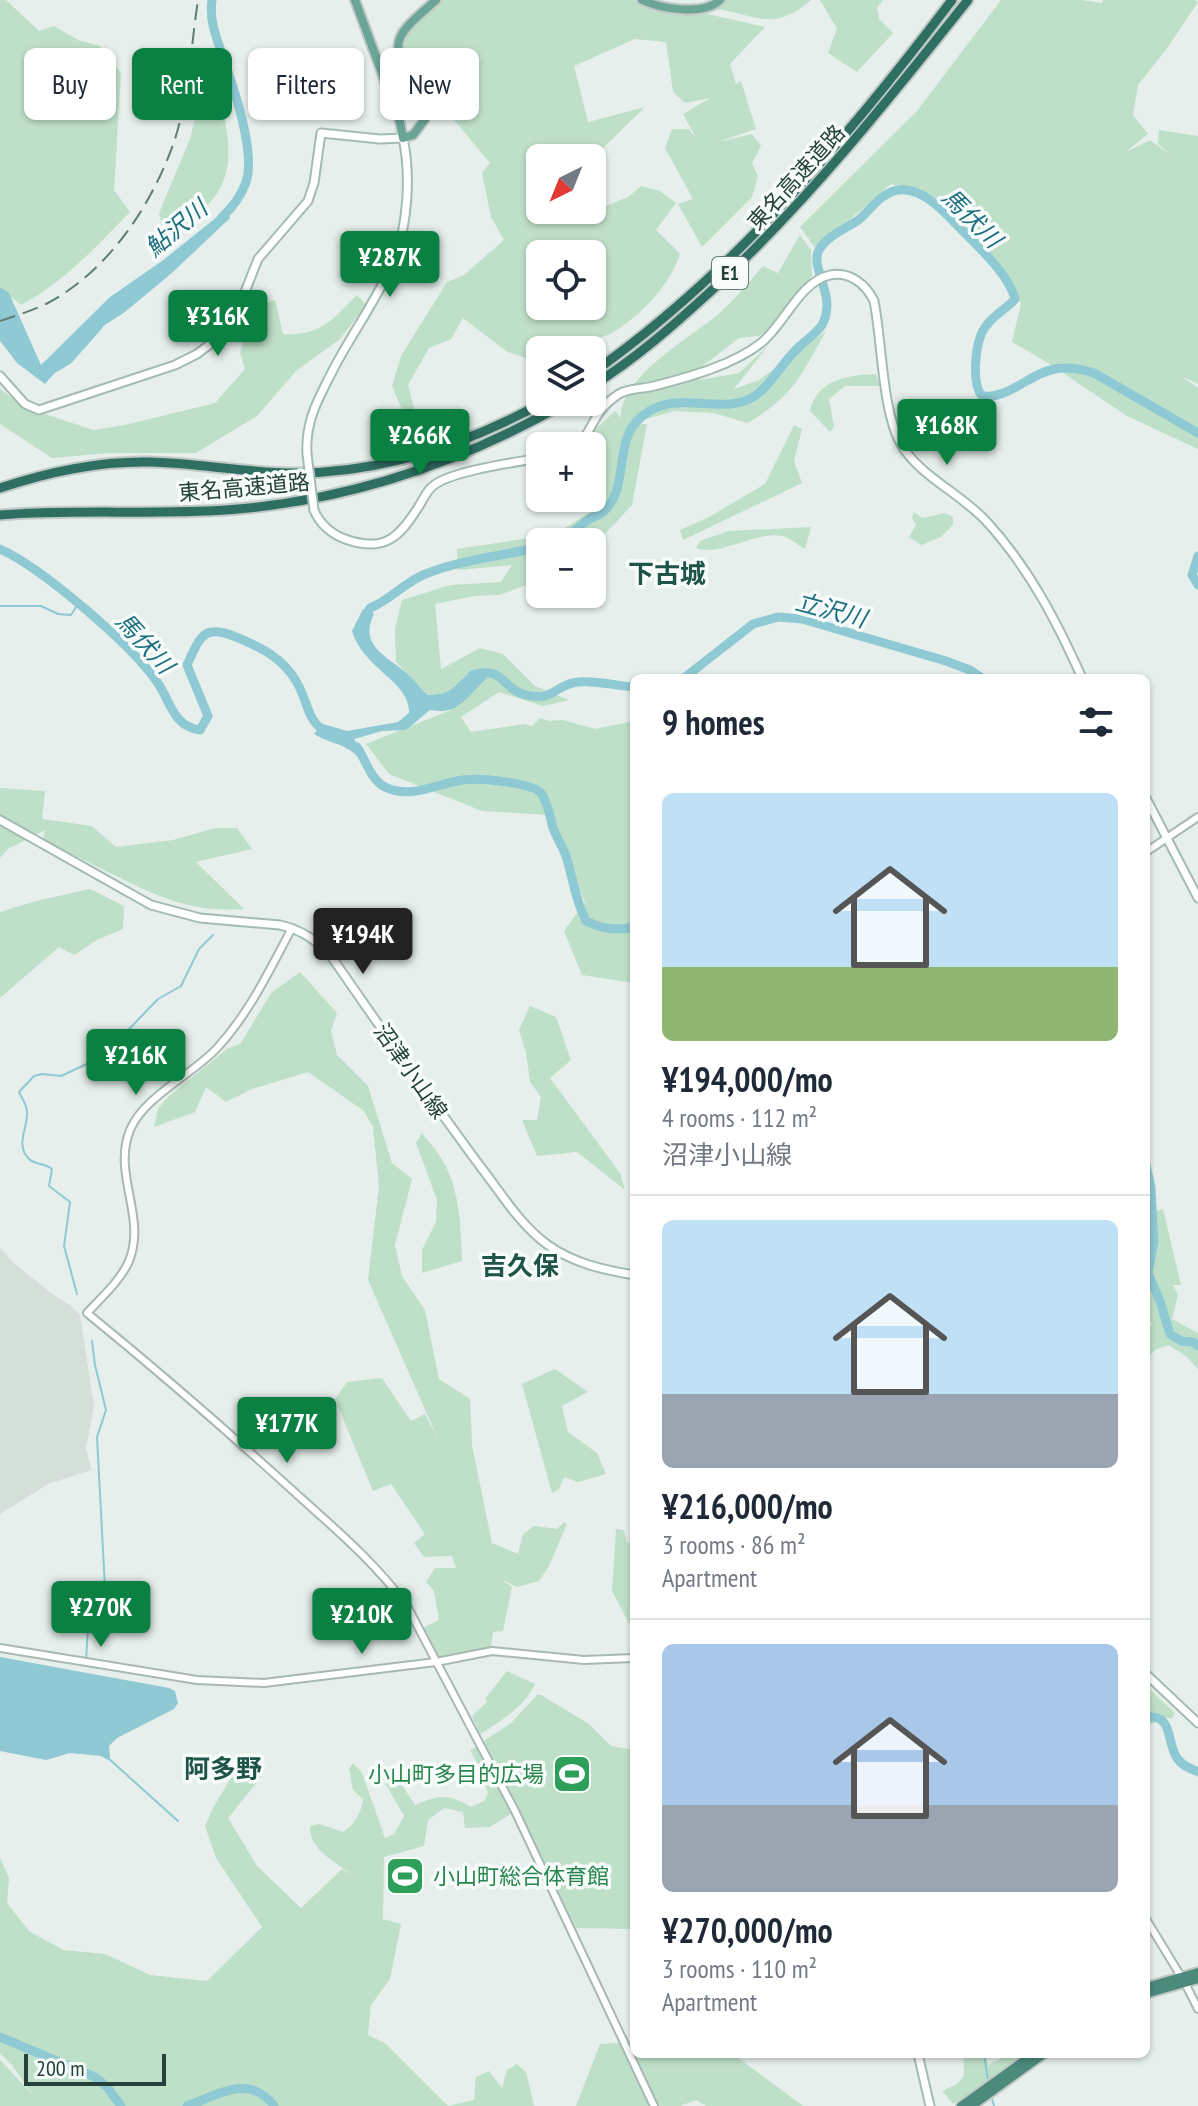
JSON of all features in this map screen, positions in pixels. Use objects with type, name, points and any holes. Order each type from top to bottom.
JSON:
[{"type":"highway","name":"東名高速道路","points":[[606,362],[676,307],[763,223],[870,103],[952,0]]},
{"type":"highway","name":"東名高速道路","points":[[606,376],[663,333],[772,232],[853,143],[968,0]]},
{"type":"highway","name":"東名高速道路","points":[[0,490],[78,467],[128,462],[274,472],[353,469],[408,459],[457,443],[526,410]]},
{"type":"highway","name":"東名高速道路","points":[[0,515],[225,510],[344,494],[389,482],[462,455],[542,416]]},
{"type":"highway","points":[[1150,1992],[1198,1972]]},
{"type":"highway","points":[[1150,1986],[1198,1979]]},
{"type":"highway","points":[[993,2089],[1028,2058]]},
{"type":"highway","points":[[961,2106],[976,2102],[1038,2058]]},
{"type":"main road","points":[[355,0],[400,122],[406,200],[393,261],[314,405],[306,436],[314,510],[324,525],[343,538],[382,543],[400,534],[433,485],[449,478],[526,461]]},
{"type":"main road","points":[[0,376],[25,404],[39,410],[158,372],[197,354],[228,327],[258,259],[308,201],[314,183],[321,133],[403,138],[413,135],[425,119],[398,60],[397,43],[402,33],[436,0]]},
{"type":"main road","points":[[642,0],[676,9],[708,8],[720,0]]},
{"type":"main road","points":[[586,432],[599,410],[622,392],[691,377],[759,345],[815,281],[834,274],[858,281],[866,287],[874,301],[891,418],[901,445],[915,462],[988,523],[1044,599],[1080,674]]},
{"type":"main road","points":[[1150,805],[1198,898]]},
{"type":"main road","name":"沼津小山線","points":[[0,820],[151,905],[200,918],[292,928],[315,940],[331,956],[520,1219],[536,1235],[571,1259],[630,1274]]},
{"type":"main road","points":[[1150,1678],[1198,1723]]},
{"type":"main road","points":[[919,2058],[930,2106]]},
{"type":"street","points":[[1150,849],[1198,817]]},
{"type":"street","points":[[292,928],[236,1026],[216,1050],[136,1119],[128,1136],[124,1157],[125,1178],[134,1217],[134,1243],[123,1271],[87,1313],[227,1431],[356,1546],[391,1584],[407,1606],[479,1740],[630,2055]]},
{"type":"street","points":[[0,1648],[197,1680],[264,1683],[436,1662],[503,1650],[584,1660],[630,1658]]},
{"type":"street","points":[[1150,1926],[1198,2009]]},
{"type":"street","points":[[631,2058],[654,2106]]},
{"type":"shaded area","points":[[0,1248],[17,1266],[80,1315],[94,1406],[86,1448],[91,1470],[48,1484],[0,1514]]},
{"type":"green space","points":[[0,0],[6,0],[39,31],[54,26],[78,40],[102,48],[24,48],[24,120],[116,120],[116,67],[121,73],[114,190],[130,212],[65,275],[21,305],[0,288]]},
{"type":"green space","points":[[441,0],[659,0],[659,3],[765,27],[730,64],[736,84],[741,81],[756,129],[718,142],[752,134],[761,146],[752,163],[758,176],[752,197],[702,247],[678,204],[693,199],[665,148],[672,129],[689,129],[696,138],[683,114],[710,98],[685,103],[673,92],[666,42],[635,39],[574,66],[588,122],[645,107],[606,145],[526,144],[526,224],[606,224],[606,206],[628,197],[641,186],[660,191],[676,203],[656,230],[680,254],[675,266],[645,308],[614,332],[603,336],[526,336],[526,358],[506,351],[463,318],[451,339],[429,348],[408,385],[419,427],[410,428],[392,386],[401,356],[447,282],[464,275],[504,240],[491,217],[482,173],[490,163],[454,120],[479,120],[479,48],[404,48],[402,43],[416,23]]},
{"type":"green space","points":[[720,0],[811,0],[787,16],[767,19],[718,9]]},
{"type":"green space","points":[[820,0],[883,0],[877,8],[879,19],[893,33],[857,72],[828,53],[837,29]]},
{"type":"green space","points":[[1001,0],[1198,2],[1138,85],[1133,115],[1148,134],[1127,151],[1150,140],[1169,154],[1158,144],[1159,130],[1198,136],[1198,384],[1181,376],[1198,388],[1198,449],[1127,416],[1012,342],[1021,303],[937,198],[891,184],[816,249],[800,227],[917,111]]},
{"type":"green space","points":[[195,120],[224,120],[228,164],[225,178],[210,203],[174,235],[159,213]]},
{"type":"green space","points":[[800,235],[811,250],[812,276],[776,324],[759,336],[739,338],[700,368],[700,380],[739,373],[768,346],[734,389],[759,380],[826,331],[795,383],[776,403],[748,423],[713,413],[674,411],[629,424],[647,424],[632,505],[606,533],[606,528],[565,528],[590,512],[606,512],[606,432],[593,432],[615,411],[621,418],[623,403],[643,374],[722,311],[763,266],[778,273]]},
{"type":"green space","points":[[357,295],[366,305],[340,339],[296,371],[257,416],[196,453],[110,453],[52,458],[0,424],[0,389],[24,407],[93,430],[215,403],[245,369],[240,353],[245,336],[263,329],[265,303],[275,300],[283,334],[296,334],[325,325]]},
{"type":"green space","points":[[876,374],[880,386],[845,386],[829,399],[834,427],[830,432],[810,411],[819,392],[827,385],[845,378]]},
{"type":"green space","points":[[794,425],[802,429],[794,461],[802,483],[683,540],[680,530],[765,484]]},
{"type":"green space","points":[[914,512],[922,518],[945,513],[953,517],[953,525],[941,537],[921,545],[909,537],[916,525],[912,518]]},
{"type":"green space","points":[[811,527],[805,549],[786,537],[772,535],[716,549],[696,548],[700,541],[729,531]]},
{"type":"green space","points":[[526,538],[526,585],[499,595],[435,604],[441,669],[480,648],[503,654],[535,686],[569,700],[543,706],[499,692],[461,717],[471,732],[524,724],[532,726],[540,718],[563,720],[595,729],[630,722],[630,982],[582,975],[564,931],[585,902],[549,815],[482,811],[389,774],[366,744],[451,710],[426,693],[396,662],[395,629],[402,600],[450,585],[501,582],[512,565],[458,570],[457,549]]},
{"type":"green space","points":[[0,788],[45,791],[42,819],[92,826],[116,847],[173,840],[215,828],[237,828],[252,849],[196,862],[244,909],[204,908],[152,893],[43,840],[45,830],[8,849],[0,858]]},
{"type":"green space","points":[[90,889],[124,906],[123,929],[97,940],[74,955],[59,947],[0,998],[0,912]]},
{"type":"green space","points":[[300,972],[337,1013],[331,1030],[337,1055],[368,1086],[392,1163],[412,1179],[395,1245],[402,1276],[425,1310],[439,1379],[470,1399],[472,1445],[492,1543],[518,1554],[523,1534],[534,1526],[557,1529],[564,1522],[567,1524],[539,1581],[517,1587],[501,1579],[512,1587],[503,1631],[493,1632],[491,1647],[435,1660],[423,1628],[439,1620],[434,1591],[426,1582],[435,1568],[456,1568],[452,1556],[424,1557],[414,1543],[425,1534],[391,1484],[373,1491],[335,1399],[347,1382],[382,1378],[411,1421],[425,1414],[438,1439],[368,1280],[379,1186],[373,1127],[364,1111],[308,1072],[252,1089],[226,1102],[206,1087],[195,1112],[154,1127],[158,1108],[169,1096],[227,1049],[241,1043],[271,993]]},
{"type":"green space","points":[[530,1006],[556,1017],[571,1060],[550,1078],[620,1173],[625,1190],[577,1152],[537,1156],[522,1120],[537,1120],[541,1097],[530,1082],[519,1030]]},
{"type":"green space","points":[[422,1133],[439,1155],[452,1182],[458,1208],[462,1261],[422,1273],[422,1250],[436,1222],[437,1200],[416,1143]]},
{"type":"green space","points":[[1163,1209],[1181,1285],[1173,1285],[1178,1295],[1172,1319],[1198,1333],[1198,1369],[1186,1356],[1168,1345],[1150,1356],[1150,1213]]},
{"type":"green space","points":[[555,1369],[588,1392],[562,1406],[568,1432],[597,1453],[606,1474],[578,1482],[564,1477],[559,1489],[552,1493],[522,1384]]},
{"type":"green space","points":[[616,1529],[624,1530],[627,1543],[630,1543],[630,1625],[612,1591]]},
{"type":"green space","points":[[507,1671],[535,1684],[504,1719],[480,1734],[472,1716],[487,1702],[485,1699]]},
{"type":"green space","points":[[1150,1690],[1175,1713],[1172,1719],[1150,1713]]},
{"type":"green space","points":[[537,1695],[541,1695],[589,1724],[611,1746],[630,1749],[630,1929],[576,1928],[484,1741],[511,1723]]},
{"type":"green space","points":[[480,1745],[514,1812],[490,1827],[465,1828],[463,1812],[444,1808],[428,1820],[424,1846],[384,1857],[383,1919],[401,1924],[390,1979],[371,2005],[368,2035],[385,2043],[448,2106],[0,2106],[0,2060],[32,2094],[0,2053],[0,1858],[9,1878],[7,1903],[30,1932],[64,1950],[105,1954],[150,1975],[207,1981],[262,1927],[216,1858],[205,1826],[235,1771],[262,1776],[228,1818],[257,1866],[301,1908],[342,1869],[353,1876],[319,1849],[310,1826],[319,1824],[343,1832],[354,1822],[363,1799],[353,1790],[349,1769],[353,1763],[362,1773],[385,1838],[394,1834],[404,1816],[381,1776],[393,1772],[415,1805],[443,1797],[456,1799],[471,1807],[484,1801],[488,1794],[485,1783],[475,1780],[482,1773],[470,1750]]},
{"type":"green space","points":[[630,2042],[630,2058],[738,2058],[803,2106],[706,2106],[696,2100],[680,2106],[576,2106],[600,2044]]},
{"type":"green space","points":[[963,2058],[987,2058],[988,2065],[1002,2058],[1017,2058],[992,2080],[953,2104],[942,2091],[957,2084],[964,2076]]},
{"type":"green space","points":[[517,2064],[526,2072],[534,2106],[448,2106],[474,2100],[476,2077],[489,2071],[502,2088],[507,2070]]},
{"type":"water","points":[[227,209],[230,218],[125,312],[86,337],[45,384],[17,363],[0,341],[0,287],[9,293],[41,365],[110,297],[162,261]]},
{"type":"water","points":[[363,609],[374,614],[370,626],[373,644],[428,695],[446,692],[478,669],[487,678],[456,707],[430,710],[406,730],[382,731],[354,739],[364,754],[358,757],[348,749],[314,734],[323,724],[347,731],[398,722],[409,713],[408,702],[402,692],[366,655],[352,631]]},
{"type":"water","points":[[0,1657],[169,1688],[175,1691],[178,1703],[174,1709],[117,1738],[109,1746],[108,1760],[101,1756],[70,1753],[46,1760],[0,1751]]},
{"type":"waterway","name":"鮎沢川","points":[[212,0],[214,30],[238,104],[248,155],[244,187],[236,202],[221,218]]},
{"type":"waterway","name":"馬伏川","points":[[578,528],[602,513],[611,502],[630,432],[636,422],[651,410],[666,404],[731,404],[746,401],[765,387],[822,325],[827,304],[817,257],[822,245],[861,218],[880,199],[901,190],[918,193],[941,209],[986,254],[1011,288],[1015,299],[989,322],[979,341],[976,382],[982,396],[1001,394],[1046,371],[1079,369],[1094,373],[1198,433]]},
{"type":"waterway","name":"鮎沢川","points":[[53,369],[68,360],[99,325]]},
{"type":"waterway","name":"馬伏川","points":[[0,549],[38,572],[107,628],[145,666],[162,689],[173,712],[191,728],[200,730],[208,716],[187,665],[199,641],[216,632],[254,645],[284,665],[296,681],[311,716],[327,733]]},
{"type":"waterway","name":"馬伏川","points":[[364,621],[370,608],[423,575],[466,562],[526,550]]},
{"type":"waterway","points":[[1198,556],[1192,575],[1198,585]]},
{"type":"waterway","points":[[0,606],[41,606],[58,614],[71,615],[78,604]]},
{"type":"waterway","name":"立沢川","points":[[689,674],[753,624],[778,617],[802,619],[946,661],[976,674]]},
{"type":"waterway","name":"立沢川","points":[[472,675],[491,673],[518,692],[536,697],[578,682],[630,687]]},
{"type":"waterway","points":[[357,747],[376,779],[395,791],[424,790],[470,780],[504,782],[535,789],[545,801],[586,921],[609,928],[630,928]]},
{"type":"waterway","points":[[77,1294],[64,1246],[70,1202],[49,1186],[52,1169],[31,1161],[25,1154],[22,1144],[27,1113],[19,1092],[34,1076],[61,1076],[107,1052],[158,999],[181,986],[199,949],[213,935]]},
{"type":"waterway","name":"立沢川","points":[[1150,1183],[1154,1241],[1150,1262]]},
{"type":"waterway","name":"立沢川","points":[[1150,1278],[1170,1334],[1198,1346]]},
{"type":"waterway","points":[[86,1660],[90,1594],[105,1588],[97,1437],[106,1410],[92,1341]]},
{"type":"waterway","points":[[1150,1717],[1165,1724],[1177,1758],[1198,1772]]},
{"type":"waterway","points":[[108,1758],[178,1821]]},
{"type":"waterway","points":[[0,2037],[95,2077],[121,2106]]},
{"type":"waterway","points":[[985,2058],[988,2081]]},
{"type":"waterway","points":[[187,2106],[222,2092],[244,2089],[265,2096],[274,2106]]},
{"type":"waterway","points":[[991,2095],[994,2106]]},
{"type":"railway","points":[[0,321],[46,304],[89,274],[126,234],[141,211],[166,163],[180,122],[198,0]]},
{"type":"place","name":"小山町多目的広場","points":[[572,1774]]},
{"type":"place","name":"小山町総合体育館","points":[[405,1876]]},
{"type":"district","name":"下古城","points":[[667,573]]},
{"type":"district","name":"吉久保","points":[[520,1265]]},
{"type":"district","name":"阿多野","points":[[223,1768]]}]
